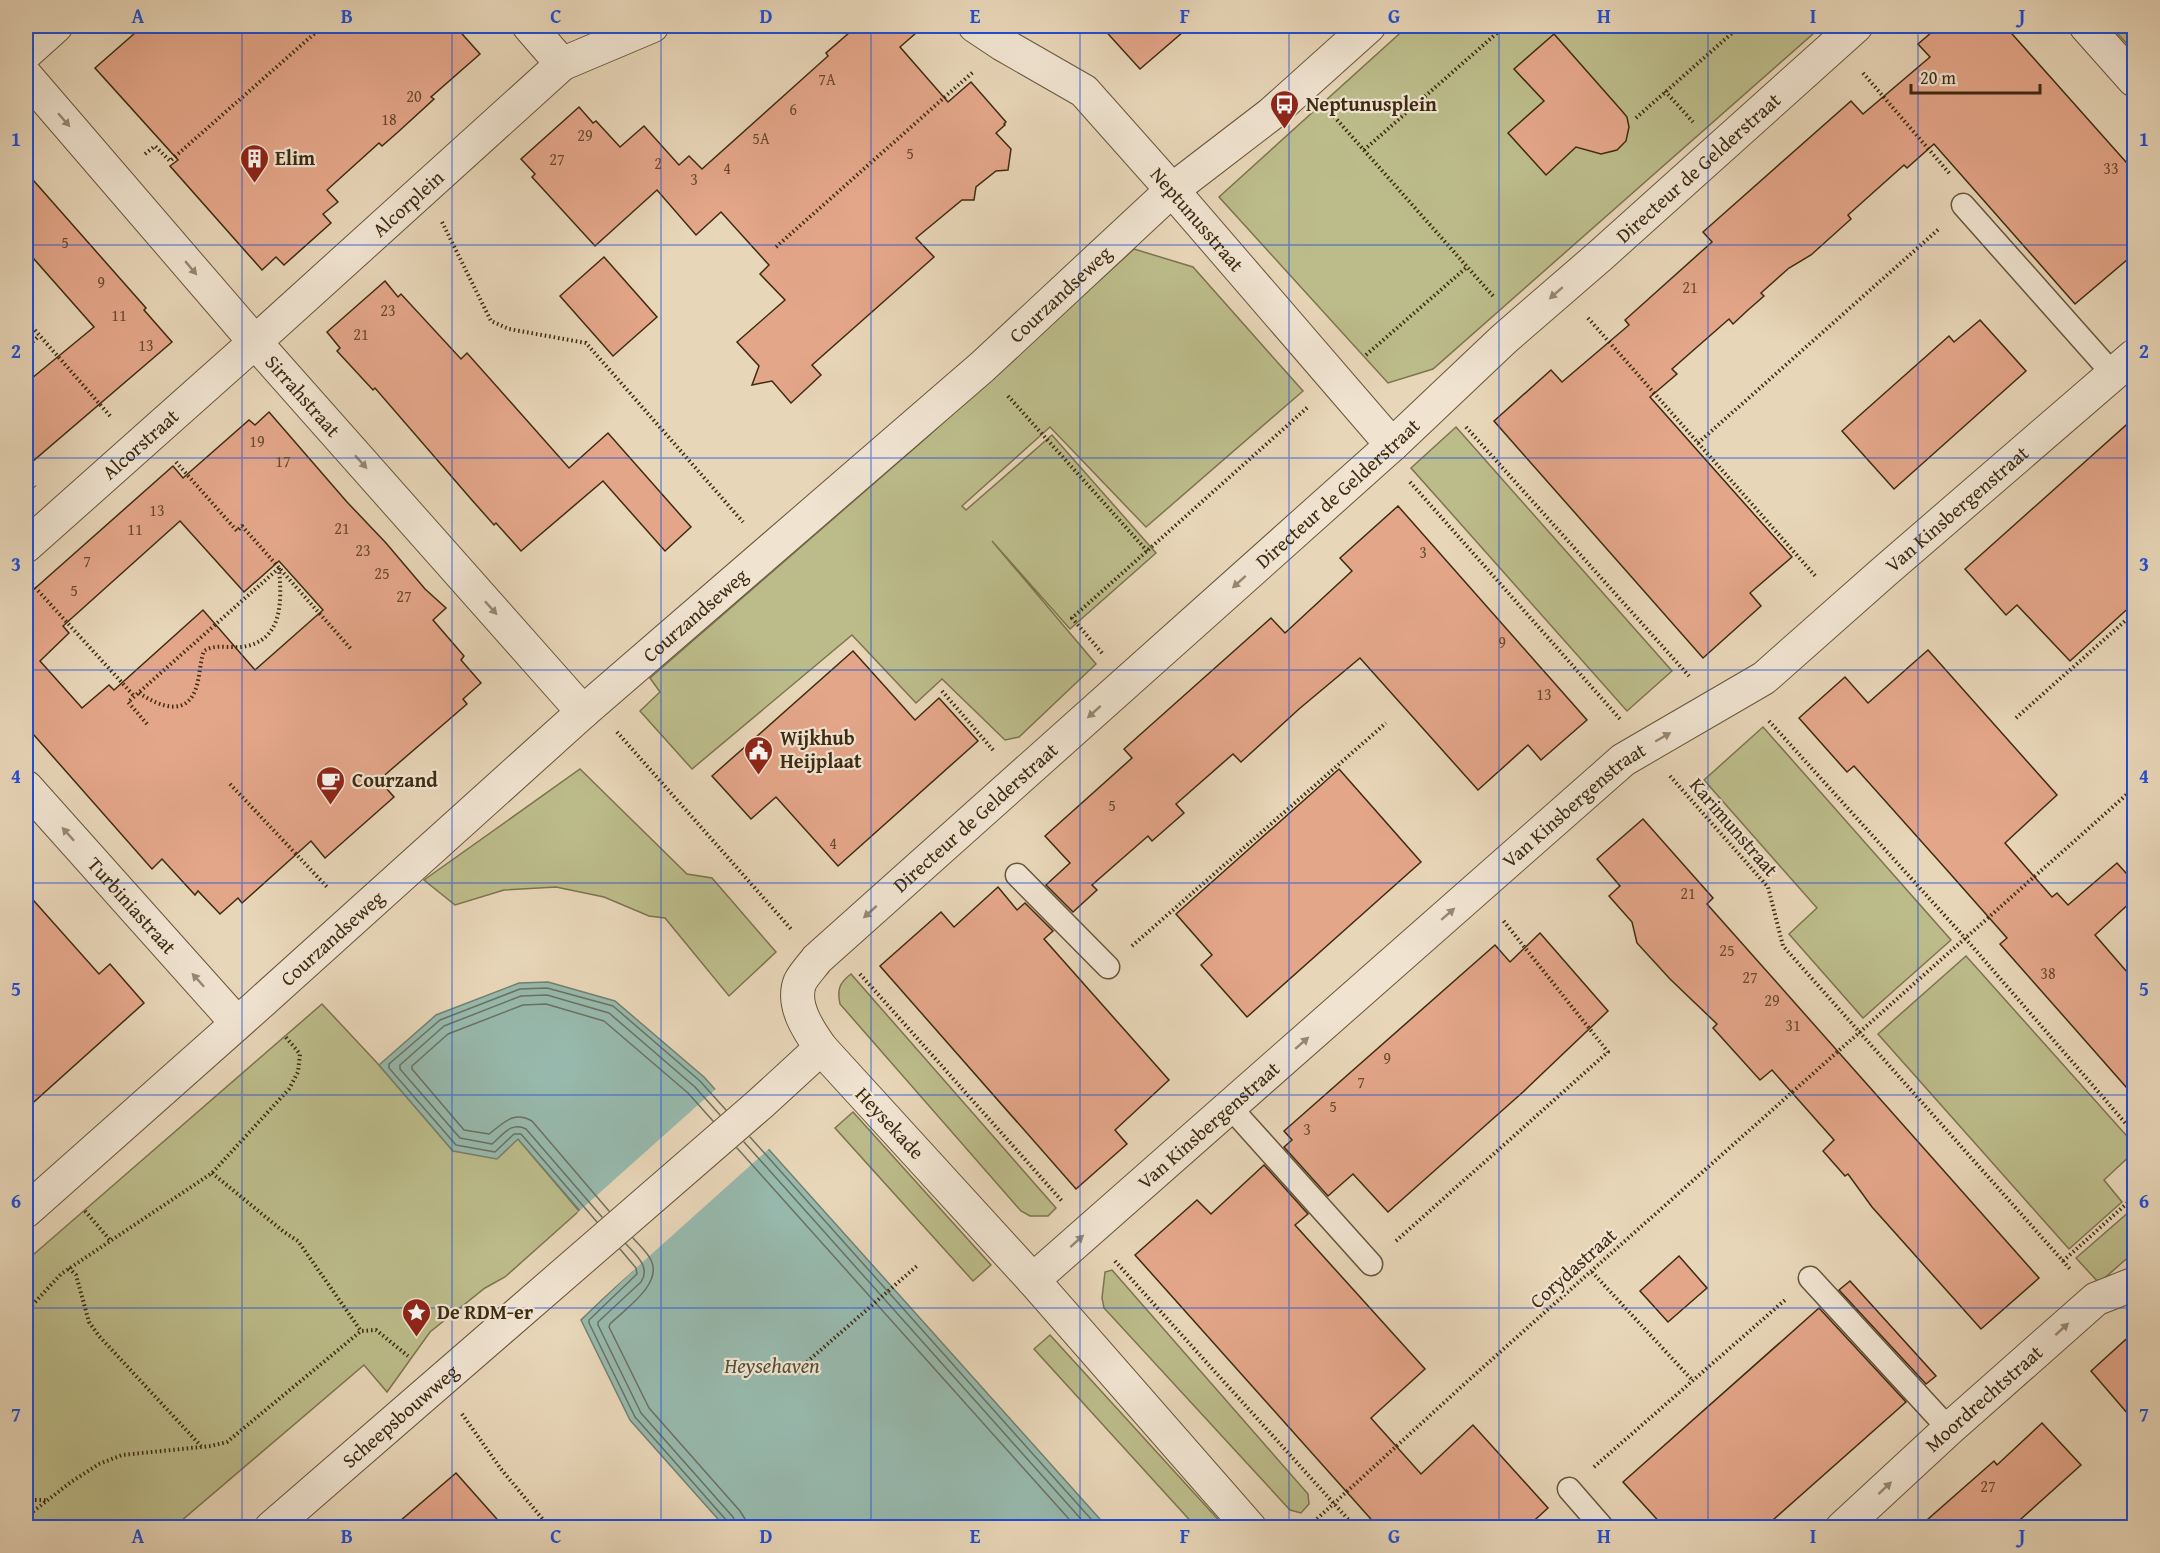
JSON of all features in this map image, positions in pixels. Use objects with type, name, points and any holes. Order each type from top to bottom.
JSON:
[{"type":"street","points":[[26,53],[56,26]]},
{"type":"street","points":[[529,26],[562,64]]},
{"type":"street","name":"Alcorplein","points":[[255,342],[562,64],[652,26]]},
{"type":"street","name":"Neptunusstraat","points":[[975,26],[1084,91],[1338,380],[1392,445]]},
{"type":"street","name":"Courzandseweg","points":[[26,1211],[588,708],[982,367],[1172,190],[1270,114],[1369,26]]},
{"type":"street","points":[[2086,26],[2134,80]]},
{"type":"street","name":"Directeur de Gelderstraat","points":[[817,959],[1392,445],[1519,325],[1601,255],[1846,34]]},
{"type":"street","name":"Sirrahstraat","points":[[26,76],[255,342],[588,708]]},
{"type":"street","name":"Alcorstraat","points":[[26,546],[255,342]]},
{"type":"street","name":"Van Kinsbergenstraat","points":[[1033,1280],[1623,760],[1764,678],[2124,365]]},
{"type":"street","name":"Turbiniastraat","points":[[26,787],[248,1014]]},
{"type":"street","name":"Heysekade","points":[[817,959],[800,983],[798,1005],[807,1028],[821,1048],[1033,1280],[1250,1527]]},
{"type":"street","name":"Scheepsbouwweg","points":[[271,1527],[760,1104],[821,1048]]},
{"type":"street","name":"Moordrechtstraat","points":[[1842,1527],[2096,1299],[2134,1284]]},
{"type":"lane","points":[[1963,205],[2124,365]]},
{"type":"lane","points":[[1017,875],[1108,967]]},
{"type":"lane","points":[[1230,1107],[1371,1264]]},
{"type":"lane","points":[[1810,1278],[1949,1429]]},
{"type":"lane","points":[[1569,1489],[1603,1527]]},
{"type":"path","points":[[116,180],[155,146],[170,161],[323,26]]},
{"type":"path","points":[[1364,150],[1505,26]]},
{"type":"path","points":[[1636,118],[1740,26]]},
{"type":"path","points":[[1698,443],[1918,248],[1970,197],[1846,34]]},
{"type":"path","points":[[776,247],[965,80],[1002,44]]},
{"type":"path","points":[[1305,83],[1519,325]]},
{"type":"path","points":[[420,193],[445,225],[480,303],[491,321],[509,329],[585,343],[769,552]]},
{"type":"path","points":[[1127,682],[1072,618],[1467,267]]},
{"type":"path","points":[[1562,288],[1843,608]]},
{"type":"path","points":[[26,320],[39,336],[237,531],[242,526],[351,649]]},
{"type":"path","points":[[26,348],[39,336]]},
{"type":"path","points":[[982,367],[1148,552]]},
{"type":"path","points":[[1442,398],[1686,675],[1769,721],[1965,938],[2134,1133]]},
{"type":"path","name":"Karimunstraat","points":[[1392,445],[1404,474],[1768,887],[1783,946],[2096,1299]]},
{"type":"path","points":[[147,724],[128,702],[279,568]]},
{"type":"path","points":[[139,693],[153,702],[178,707],[187,703],[193,696],[204,651],[209,648],[256,644],[266,639],[273,630],[279,608],[281,590],[279,568]]},
{"type":"path","points":[[26,576],[135,697]]},
{"type":"path","points":[[2016,718],[2134,613]]},
{"type":"path","points":[[942,691],[1019,779]]},
{"type":"path","points":[[588,708],[817,959]]},
{"type":"path","points":[[1108,967],[1386,723]]},
{"type":"path","points":[[230,784],[355,917]]},
{"type":"path","name":"Corydastraat","points":[[1307,1527],[2134,788]]},
{"type":"path","points":[[1371,1264],[1608,1052],[1478,888]]},
{"type":"path","points":[[26,1312],[69,1268],[212,1173],[289,1089],[298,1072],[300,1054],[248,1014]]},
{"type":"path","points":[[212,1173],[298,1241],[361,1331]]},
{"type":"path","points":[[2063,1261],[2134,1197]]},
{"type":"path","points":[[807,1362],[918,1265]]},
{"type":"path","points":[[69,1268],[76,1275],[89,1322],[99,1336],[202,1447]]},
{"type":"path","points":[[1592,1272],[1693,1381]]},
{"type":"path","points":[[1569,1489],[1810,1278]]},
{"type":"path","points":[[26,1517],[99,1464],[122,1455],[202,1447],[227,1442],[361,1331],[376,1330],[438,1381],[501,1470],[550,1527]]},
{"type":"path","points":[[26,1500],[48,1500]]},
{"type":"green space","points":[[1408,26],[1822,26],[1433,369],[1388,383],[1219,197]]},
{"type":"green space","points":[[2111,26],[2134,26],[2134,52]]},
{"type":"green space","points":[[1134,249],[1193,267],[1303,391],[1146,527],[1050,427],[962,506],[966,510],[1052,435],[1156,553],[1070,629],[992,541],[1096,664],[1019,737],[1005,740],[942,679],[916,703],[852,635],[692,769],[640,711],[660,692],[650,678],[925,439]]},
{"type":"green space","points":[[1456,427],[1672,671],[1627,711],[1411,468]]},
{"type":"green space","points":[[1763,727],[1951,940],[1863,1018],[1789,934],[1817,908],[1704,780]]},
{"type":"green space","points":[[580,769],[687,874],[712,878],[776,952],[729,996],[665,918],[649,916],[604,897],[556,887],[504,890],[455,905],[424,880]]},
{"type":"green space","points":[[1966,956],[2134,1144],[2134,1152],[2104,1180],[2122,1202],[2069,1249],[1878,1034]]},
{"type":"green space","points":[[851,974],[1056,1208],[1048,1216],[1030,1216],[1021,1211],[840,1004],[840,987]]},
{"type":"green space","points":[[322,1004],[379,1065],[453,1151],[518,1139],[579,1211],[505,1277],[485,1288],[430,1332],[387,1392],[364,1365],[174,1527],[26,1527],[26,1261]]},
{"type":"green space","points":[[853,1112],[991,1265],[973,1281],[835,1128]]},
{"type":"green space","points":[[2130,1211],[2134,1216],[2134,1255],[2099,1283],[2076,1258]]},
{"type":"green space","points":[[1112,1270],[1308,1494],[1309,1504],[1301,1513],[1290,1510],[1104,1308],[1102,1298],[1105,1272]]},
{"type":"green space","points":[[1050,1335],[1225,1527],[1196,1527],[1034,1349]]},
{"type":"water","name":"Heysehaven","points":[[548,982],[615,1001],[704,1077],[1107,1527],[725,1527],[630,1420],[581,1320],[632,1271],[518,1139],[497,1159],[453,1151],[379,1065],[436,1015],[519,983]]},
{"type":"pier","points":[[718,1087],[771,1147],[578,1320],[628,1271],[577,1213]]},
{"type":"building","points":[[143,26],[455,26],[480,54],[431,97],[434,99],[398,132],[382,146],[379,143],[327,190],[338,202],[323,214],[331,223],[284,265],[276,257],[262,270],[170,166],[178,160],[95,68]]},
{"type":"building","points":[[857,26],[924,26],[900,47],[948,102],[971,82],[1006,122],[996,133],[1011,149],[1008,170],[996,171],[976,187],[974,200],[962,200],[916,238],[934,257],[812,365],[821,375],[791,403],[772,381],[752,385],[759,366],[737,342],[785,300],[760,274],[769,265],[721,212],[696,235],[657,190],[595,246],[532,177],[535,174],[521,159],[579,107],[593,123],[596,121],[620,147],[644,126],[679,165],[689,156],[702,169],[828,56],[826,53]]},
{"type":"building","points":[[1101,26],[1190,26],[1140,69]]},
{"type":"building","points":[[1939,26],[2005,26],[2134,171],[2134,254],[2075,304],[1934,144],[1907,168],[1904,165],[1848,215],[1851,219],[1811,255],[1789,268],[1761,293],[1764,296],[1733,324],[1729,319],[1672,369],[1677,374],[1650,397],[1792,557],[1750,593],[1761,606],[1703,658],[1494,421],[1551,370],[1562,382],[1629,325],[1625,320],[1712,242],[1703,232],[1851,101],[1863,114],[1930,57],[1918,44]]},
{"type":"building","points":[[1554,34],[1627,117],[1629,127],[1626,141],[1617,150],[1601,154],[1576,147],[1546,175],[1508,133],[1544,101],[1514,69]]},
{"type":"building","points":[[26,172],[146,308],[144,310],[172,342],[26,467],[26,383],[94,327],[26,250]]},
{"type":"building","points":[[604,257],[657,317],[613,356],[560,296]]},
{"type":"building","points":[[385,281],[398,297],[401,294],[461,359],[467,353],[569,468],[608,433],[691,527],[665,551],[603,481],[521,551],[496,523],[494,525],[375,388],[373,390],[337,351],[340,348],[327,332]]},
{"type":"building","points":[[1980,320],[2026,371],[1894,489],[1842,431],[1949,336],[1954,342]]},
{"type":"building","points":[[269,412],[425,589],[446,608],[433,620],[464,656],[461,660],[481,683],[463,699],[467,704],[379,780],[394,797],[325,858],[311,841],[242,903],[238,898],[220,914],[198,891],[195,895],[162,859],[152,869],[26,726],[26,584],[32,591],[173,466],[183,478],[249,420],[255,425]],"holes":[[[180,521],[244,592],[279,561],[323,610],[255,670],[203,610],[114,690],[109,685],[82,708],[40,661],[69,633],[63,626]]]},
{"type":"building","points":[[2134,418],[2134,603],[2070,661],[2017,605],[2006,615],[1965,569]]},
{"type":"building","points":[[1398,506],[1587,720],[1541,760],[1528,745],[1478,790],[1360,658],[1241,762],[1233,754],[1176,804],[1184,813],[1152,841],[1148,836],[1092,885],[1097,890],[1073,912],[1046,885],[1070,863],[1045,836],[1132,758],[1124,749],[1271,618],[1285,633],[1352,571],[1340,558]]},
{"type":"building","points":[[1928,650],[2057,795],[2005,843],[2052,897],[2057,893],[2068,905],[2117,863],[2134,882],[2134,899],[2095,935],[2134,980],[2134,1096],[2000,944],[2007,938],[1946,869],[1854,766],[1847,772],[1799,718],[1845,677],[1868,703]]},
{"type":"building","points":[[853,651],[915,720],[939,698],[978,741],[838,866],[776,797],[751,819],[712,776]]},
{"type":"building","points":[[1339,769],[1421,862],[1247,1017],[1201,965],[1212,955],[1176,914]]},
{"type":"building","points":[[1643,819],[1713,898],[1707,904],[2039,1278],[1981,1329],[1872,1207],[1848,1174],[1845,1176],[1823,1151],[1834,1140],[1772,1070],[1760,1080],[1713,1028],[1717,1024],[1670,979],[1637,943],[1632,922],[1609,896],[1620,886],[1597,859]]},
{"type":"building","points":[[998,887],[1017,910],[1025,903],[1053,931],[1044,939],[1169,1080],[1115,1130],[1127,1144],[1076,1189],[880,966],[941,912],[954,927]]},
{"type":"building","points":[[26,892],[99,974],[110,964],[144,1003],[26,1109]]},
{"type":"building","points":[[1540,933],[1608,1011],[1523,1092],[1388,1212],[1353,1174],[1328,1196],[1284,1147],[1292,1140],[1284,1131],[1495,945],[1510,962]]},
{"type":"building","points":[[1264,1165],[1308,1214],[1295,1225],[1425,1369],[1371,1418],[1421,1474],[1473,1425],[1548,1508],[1527,1527],[1378,1527],[1135,1255],[1197,1200],[1211,1214]]},
{"type":"building","points":[[1679,1256],[1707,1288],[1668,1322],[1640,1291]]},
{"type":"building","points":[[1850,1281],[1936,1376],[1926,1384],[1839,1290]]},
{"type":"building","points":[[1819,1308],[1906,1402],[1765,1527],[1664,1527],[1623,1482]]},
{"type":"building","points":[[2134,1332],[2134,1421],[2091,1371]]},
{"type":"building","points":[[2042,1423],[2081,1465],[2012,1527],[1919,1527],[1994,1461],[1997,1465]]},
{"type":"building","points":[[456,1473],[504,1527],[393,1527]]},
{"type":"place","name":"Neptunusplein","points":[[1285,130]]},
{"type":"place","name":"Elim","points":[[254,184]]},
{"type":"place","name":"Wijkhub Heijplaat","points":[[759,776]]},
{"type":"place","name":"Courzand","points":[[331,806]]},
{"type":"place","name":"De RDM-er","points":[[416,1338]]}]
